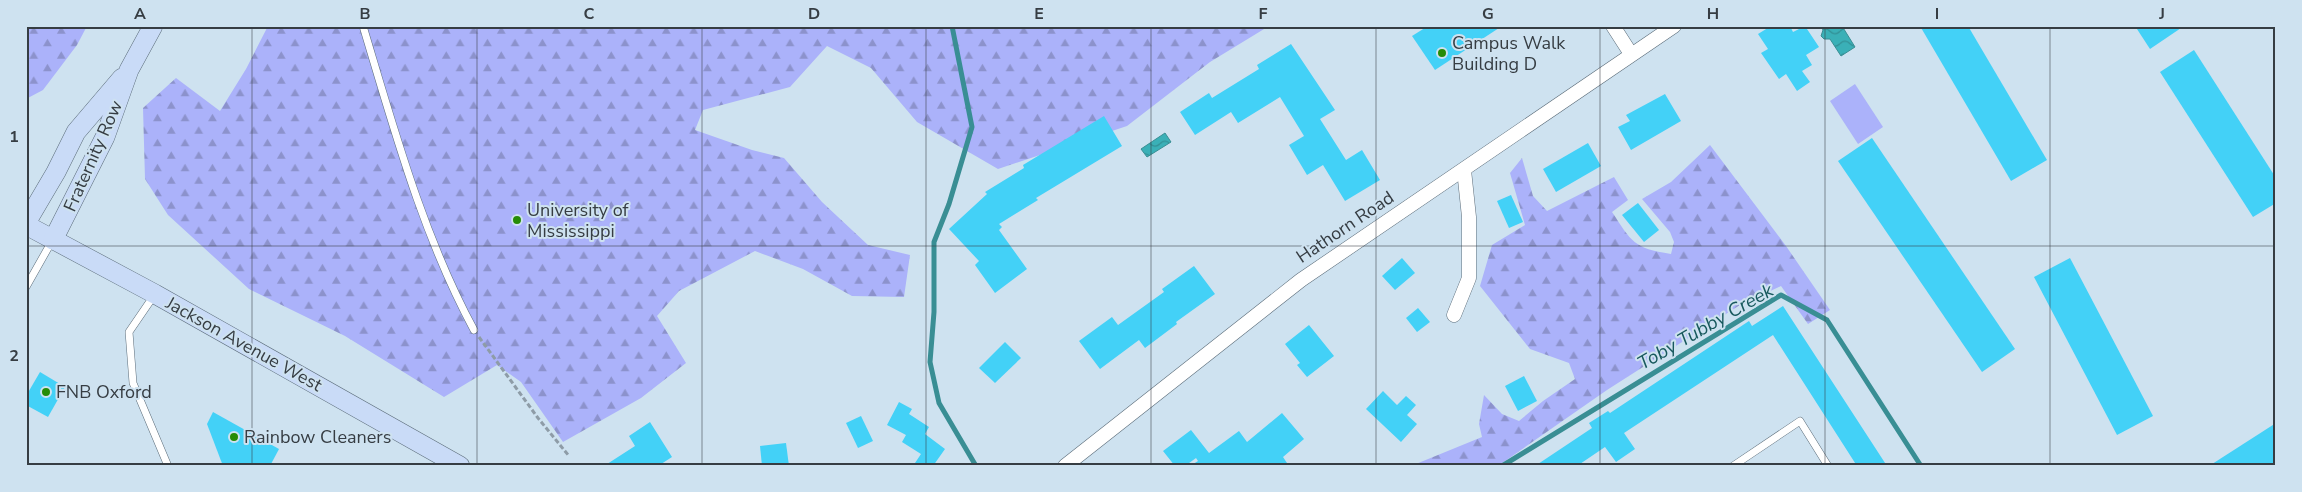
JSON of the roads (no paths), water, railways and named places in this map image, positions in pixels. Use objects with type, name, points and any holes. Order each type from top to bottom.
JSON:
[{"type":"main road","name":"Fraternity Row","points":[[53,240],[105,137],[130,70],[153,26]]},
{"type":"main road","name":"Fraternity Row","points":[[26,224],[56,172],[76,132],[130,70]]},
{"type":"main road","name":"Jackson Avenue West","points":[[26,224],[155,294],[460,466]]},
{"type":"street","points":[[1613,26],[1631,54]]},
{"type":"street","name":"Hathorn Road","points":[[1064,466],[1301,280],[1674,26]]},
{"type":"street","points":[[1454,315],[1469,278],[1468,217],[1464,170]]},
{"type":"lane","points":[[363,26],[389,116],[423,212],[454,293],[474,330]]},
{"type":"lane","points":[[26,287],[53,240]]},
{"type":"lane","points":[[155,294],[129,332],[133,382],[168,466]]},
{"type":"lane","points":[[1733,466],[1800,421],[1828,466]]},
{"type":"water","points":[[1821,26],[1842,26],[1855,47],[1841,56],[1830,39],[1824,39],[1821,36],[1823,30]]},
{"type":"water","points":[[1165,133],[1171,142],[1147,157],[1141,149]]},
{"type":"waterway","name":"Toby Tubby Creek","points":[[952,26],[972,127],[949,204],[934,242],[934,312],[930,362],[939,403],[976,466]]},
{"type":"waterway","name":"Toby Tubby Creek","points":[[1502,466],[1781,295],[1827,320],[1921,466]]},
{"type":"place","name":"Campus Walk Building D","points":[[1442,53]]},
{"type":"place","name":"University of Mississippi","points":[[517,220]]},
{"type":"place","name":"FNB Oxford","points":[[46,392]]},
{"type":"place","name":"Rainbow Cleaners","points":[[234,437]]}]
